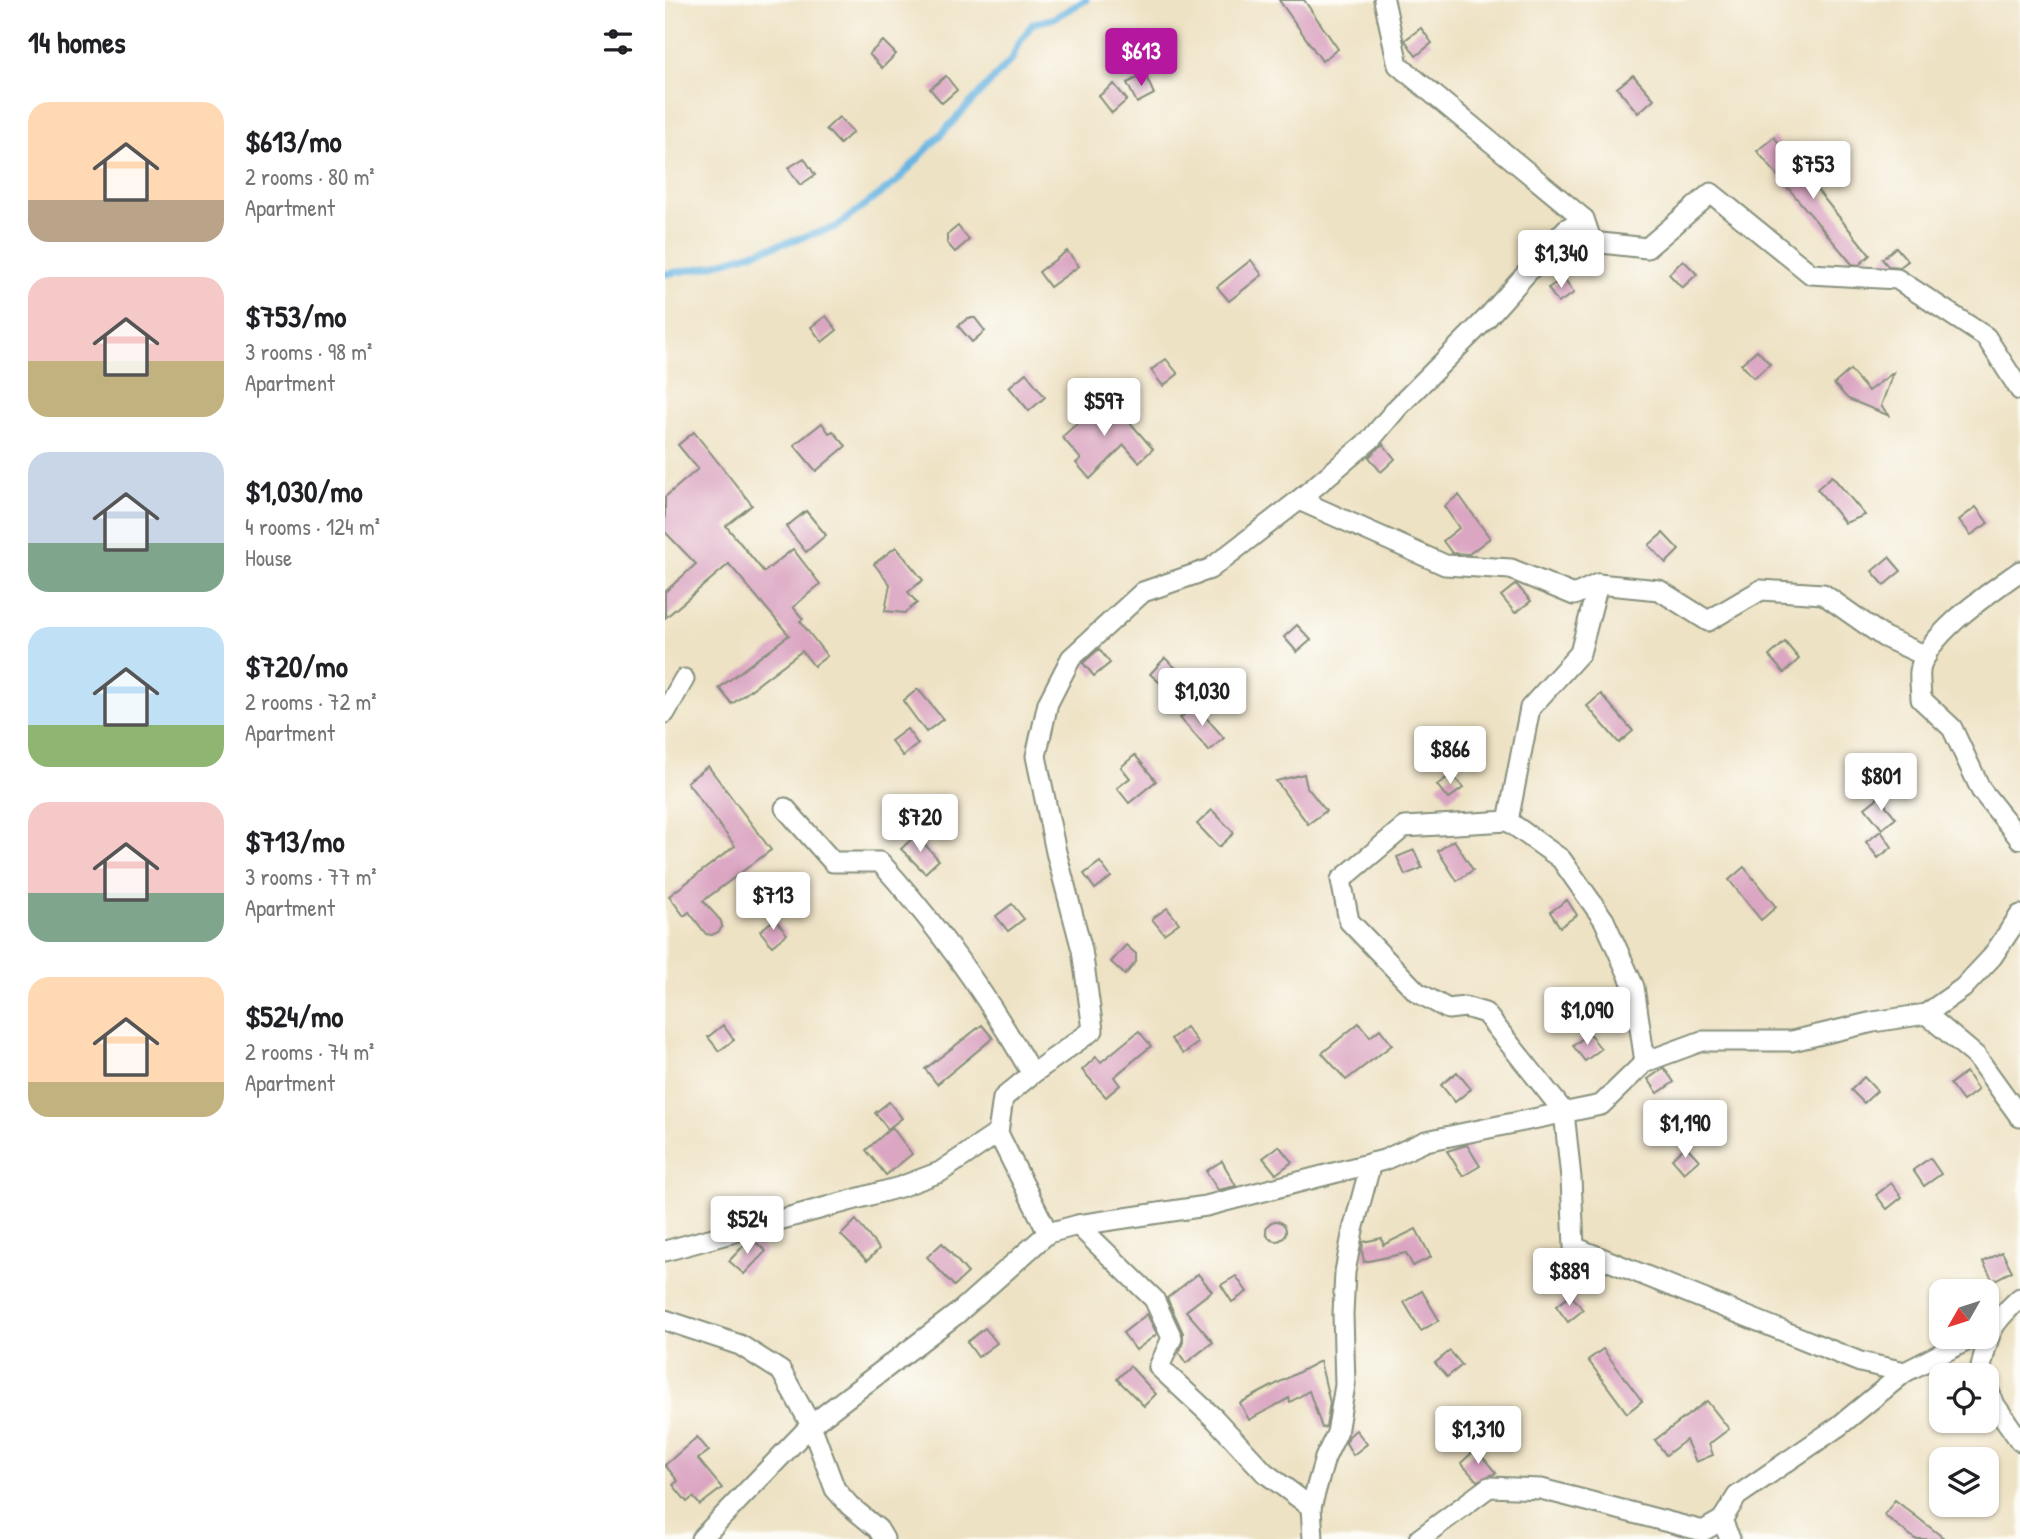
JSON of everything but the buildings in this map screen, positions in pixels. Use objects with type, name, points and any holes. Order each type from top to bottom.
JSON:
[{"type":"street","points":[[1384,0],[1398,65],[1584,219],[1592,242],[1647,248],[1711,193],[1811,274],[1897,279],[1986,338],[2020,390]]},
{"type":"street","points":[[1048,1233],[998,1133],[1003,1098],[1093,1030],[1082,950],[1056,852],[1036,756],[1048,703],[1071,659],[1143,592],[1210,569],[1299,500],[1371,439],[1398,407],[1486,319],[1566,229],[1584,219]]},
{"type":"street","points":[[1299,500],[1445,565],[1511,569],[1574,595],[1598,584],[1660,590],[1708,621],[1761,590],[1823,594],[1884,637],[1926,656]]},
{"type":"street","points":[[2020,571],[1959,617],[1935,641],[1920,669],[1921,699],[1952,728],[1981,790],[2020,839]]},
{"type":"street","points":[[1508,821],[1530,708],[1580,653],[1598,584]]},
{"type":"street","points":[[665,713],[684,679]]},
{"type":"street","points":[[785,808],[832,862],[880,862],[923,909],[987,998],[1032,1074]]},
{"type":"street","points":[[1645,1062],[1634,987],[1604,920],[1560,859],[1508,821],[1404,827],[1341,880],[1349,921],[1417,992],[1448,1009],[1465,1007],[1485,1013],[1564,1112],[1571,1178],[1574,1247],[1860,1362],[1905,1372]]},
{"type":"street","points":[[701,1539],[811,1425],[958,1313],[1048,1233],[1078,1225],[1206,1206],[1371,1163],[1426,1141],[1601,1105],[1645,1062],[1702,1041],[1793,1041],[1874,1022],[1926,1014],[1963,988],[1992,957],[2020,915]]},
{"type":"street","points":[[1926,1014],[1976,1056],[2020,1117]]},
{"type":"street","points":[[665,1251],[900,1187],[940,1172],[998,1133]]},
{"type":"street","points":[[1313,1539],[1311,1507],[1325,1458],[1337,1433],[1345,1385],[1345,1272],[1371,1163]]},
{"type":"street","points":[[1078,1225],[1154,1299],[1172,1338],[1159,1367],[1215,1419],[1264,1472],[1311,1507]]},
{"type":"street","points":[[1999,1317],[2020,1298]]},
{"type":"street","points":[[665,1320],[740,1345],[781,1371],[811,1425],[835,1489],[850,1506],[878,1529],[884,1539]]},
{"type":"street","points":[[1419,1539],[1489,1487],[1541,1489],[1699,1535],[1722,1520],[1737,1496],[1839,1426],[1905,1372],[1955,1349]]},
{"type":"street","points":[[1999,1410],[2020,1441]]},
{"type":"street","points":[[1722,1520],[1730,1539]]},
{"type":"waterway","points":[[665,274],[707,267],[836,227],[896,182],[1012,59],[1018,44],[1033,23],[1052,19],[1086,0]]}]
